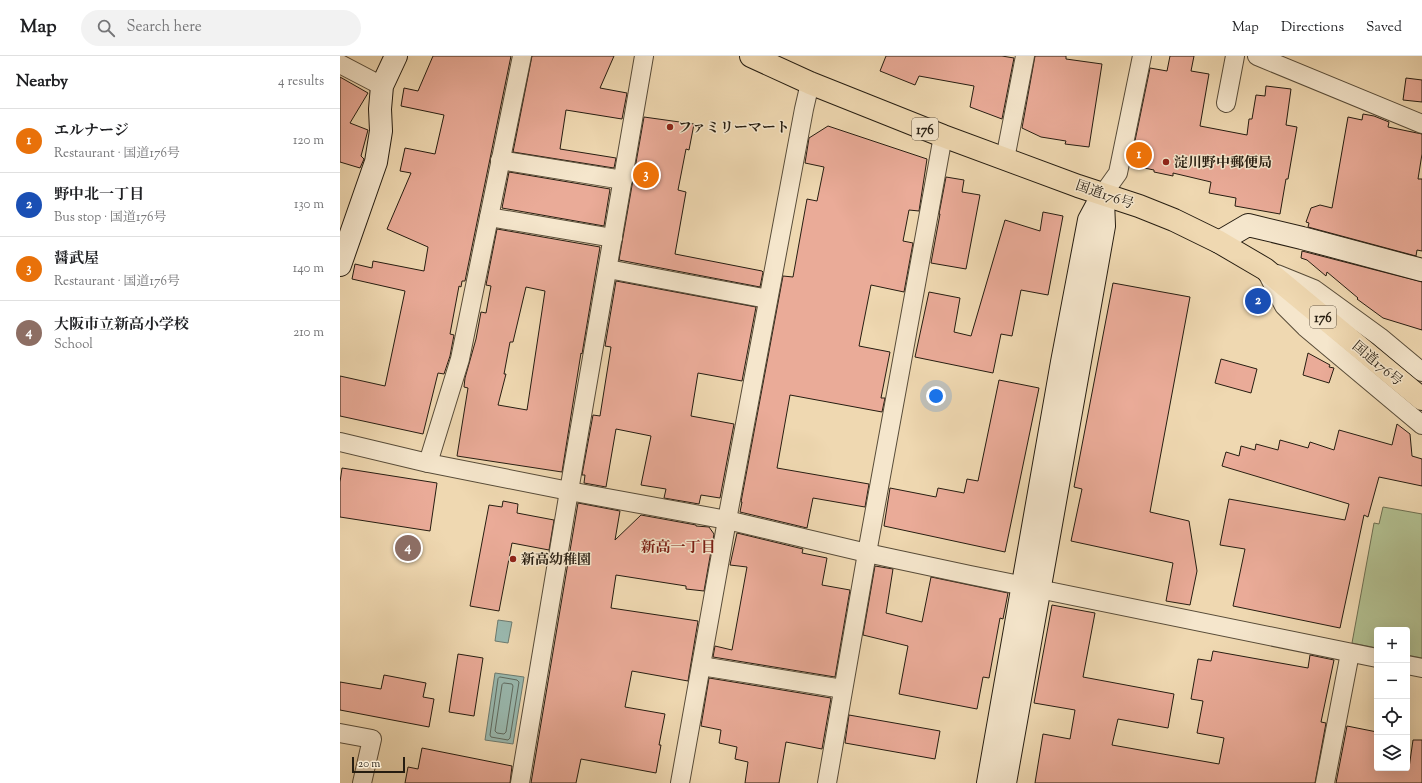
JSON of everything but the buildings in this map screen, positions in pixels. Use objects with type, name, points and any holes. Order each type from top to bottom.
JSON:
[{"type":"highway","name":"国道176号","points":[[751,56],[810,83],[943,136],[1139,206],[1174,220],[1219,242],[1265,269],[1422,399]]},
{"type":"street","points":[[341,261],[376,162],[382,130],[380,109],[382,86],[396,56]]},
{"type":"street","points":[[428,463],[460,359],[522,56]]},
{"type":"street","points":[[520,783],[644,56]]},
{"type":"street","points":[[1005,159],[1025,56]]},
{"type":"street","points":[[988,783],[1031,587],[1104,226],[1103,194],[1118,173],[1142,56]]},
{"type":"street","points":[[1226,103],[1235,56]]},
{"type":"street","points":[[1257,56],[1422,124]]},
{"type":"street","points":[[340,64],[382,86]]},
{"type":"street","points":[[680,783],[727,520],[804,108],[810,83]]},
{"type":"street","points":[[827,783],[866,553],[943,136]]},
{"type":"street","points":[[500,160],[623,180]]},
{"type":"street","points":[[489,217],[613,238]]},
{"type":"street","points":[[1219,242],[1248,225],[1422,270]]},
{"type":"street","points":[[608,269],[768,300]]},
{"type":"street","points":[[1265,269],[1314,289],[1380,337],[1422,372]]},
{"type":"street","points":[[1265,269],[1284,306],[1305,327],[1422,425]]},
{"type":"street","points":[[340,442],[428,463],[727,520],[866,553],[1374,657]]},
{"type":"street","points":[[1005,783],[1031,587]]},
{"type":"street","points":[[1325,783],[1350,653]]},
{"type":"street","points":[[701,666],[843,689]]},
{"type":"street","points":[[1410,666],[1422,668]]},
{"type":"street","points":[[340,733],[372,739],[362,783]]},
{"type":"green space","points":[[1383,507],[1422,514],[1422,658],[1410,656],[1410,627],[1374,627],[1374,647],[1352,643],[1374,523],[1379,524]]},
{"type":"water","points":[[498,620],[512,622],[508,643],[495,641]]},
{"type":"water","points":[[495,673],[524,677],[513,744],[485,740]]},
{"type":"place","name":"ファミリーマート","points":[[670,127]]},
{"type":"place","name":"エルナージ","points":[[1139,155]]},
{"type":"place","name":"淀川野中郵便局","points":[[1166,162]]},
{"type":"place","name":"醤武屋","points":[[646,175]]},
{"type":"place","name":"野中北一丁目","points":[[1258,301]]},
{"type":"place","name":"大阪市立新高小学校","points":[[408,548]]},
{"type":"place","name":"新高幼稚園","points":[[513,559]]},
{"type":"district","name":"新高一丁目","points":[[678,547]]}]
